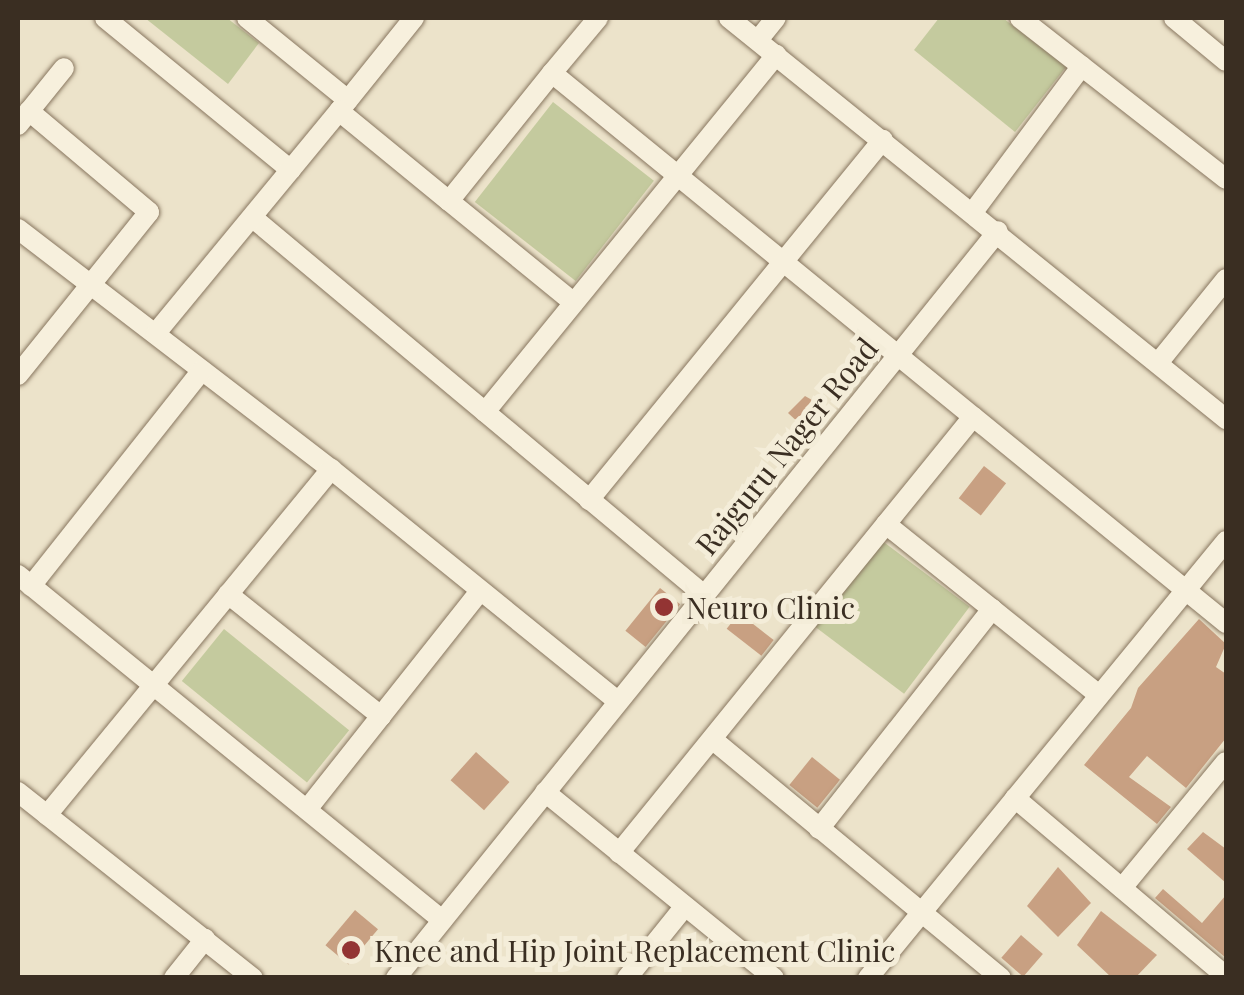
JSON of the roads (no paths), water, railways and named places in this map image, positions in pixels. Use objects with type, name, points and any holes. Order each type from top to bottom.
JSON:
[{"type":"street","points":[[105,18],[290,170]]},
{"type":"street","points":[[248,18],[448,201],[574,304]]},
{"type":"street","points":[[448,201],[598,18]]},
{"type":"street","points":[[729,18],[998,231],[1226,420]]},
{"type":"street","points":[[758,40],[776,18]]},
{"type":"street","points":[[1020,18],[1226,179]]},
{"type":"street","points":[[1174,18],[1226,61]]},
{"type":"street","points":[[156,334],[343,106],[407,20]]},
{"type":"street","points":[[485,412],[776,55]]},
{"type":"street","points":[[973,212],[1082,66]]},
{"type":"street","points":[[19,370],[148,208],[23,118],[64,68]]},
{"type":"street","points":[[552,74],[1226,623]]},
{"type":"street","points":[[589,500],[786,264],[883,140]]},
{"type":"street","points":[[253,218],[704,595]]},
{"type":"street","points":[[18,229],[331,470],[618,702]]},
{"type":"street","name":"Rajguru Nager Road","points":[[396,978],[998,231]]},
{"type":"street","points":[[1158,363],[1226,279]]},
{"type":"street","points":[[202,370],[24,580],[442,920]]},
{"type":"street","points":[[619,852],[972,416]]},
{"type":"street","points":[[47,815],[331,470]]},
{"type":"street","points":[[886,524],[1099,695]]},
{"type":"street","points":[[868,978],[1226,541]]},
{"type":"street","points":[[308,808],[480,591]]},
{"type":"street","points":[[228,594],[382,716]]},
{"type":"street","points":[[818,829],[992,609]]},
{"type":"street","points":[[712,739],[1000,978]]},
{"type":"street","points":[[1122,888],[1226,762]]},
{"type":"street","points":[[18,792],[253,978]]},
{"type":"street","points":[[545,792],[774,978]]},
{"type":"street","points":[[1015,798],[1226,976]]},
{"type":"street","points":[[627,978],[685,906]]},
{"type":"street","points":[[174,978],[205,940]]},
{"type":"place","name":"Neuro Clinic","points":[[664,607]]},
{"type":"place","name":"Knee and Hip Joint Replacement Clinic","points":[[351,950]]}]
